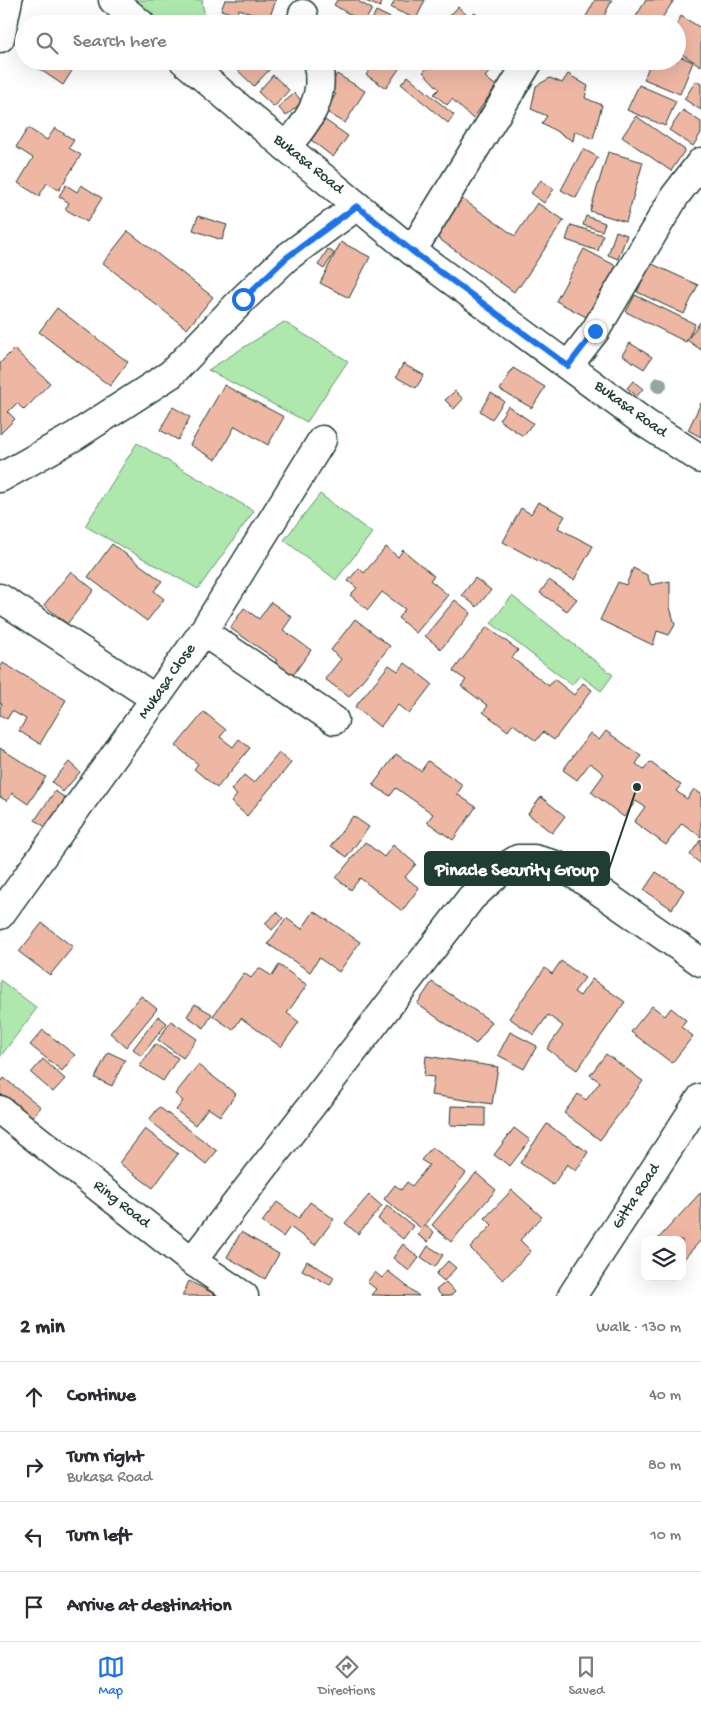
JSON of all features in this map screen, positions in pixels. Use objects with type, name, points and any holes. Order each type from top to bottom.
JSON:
[{"type":"street","points":[[0,38],[8,0]]},
{"type":"street","points":[[113,0],[130,15]]},
{"type":"street","name":"Bukasa Road","points":[[195,70],[412,251],[645,423],[701,459]]},
{"type":"street","points":[[286,147],[304,126],[314,107],[321,75],[320,70]]},
{"type":"street","points":[[412,251],[524,70]]},
{"type":"street","points":[[568,366],[595,331],[676,196],[701,162]]},
{"type":"street","points":[[0,478],[74,436],[171,374],[243,299],[286,258],[357,206]]},
{"type":"street","name":"Mukasa Close","points":[[0,915],[203,632],[322,440]]},
{"type":"street","points":[[0,598],[156,699]]},
{"type":"street","points":[[203,632],[334,720]]},
{"type":"street","points":[[192,1261],[471,898],[504,867],[518,859],[534,859],[556,865],[579,877],[701,962]]},
{"type":"street","name":"Gitta Road","points":[[572,1296],[701,1098]]},
{"type":"street","name":"Ring Road","points":[[0,1110],[192,1261],[244,1296]]},
{"type":"green space","points":[[127,0],[203,0],[205,15],[144,15]]},
{"type":"green space","points":[[284,322],[348,361],[307,422],[208,370]]},
{"type":"green space","points":[[137,443],[254,511],[198,589],[85,526]]},
{"type":"green space","points":[[320,494],[372,533],[336,580],[284,540]]},
{"type":"green space","points":[[512,596],[613,675],[601,691],[580,675],[572,685],[491,623]]},
{"type":"green space","points":[[0,980],[37,1008],[0,1057]]},
{"type":"building","points":[[225,0],[276,0],[270,15],[255,15],[239,9],[236,15],[221,10]]},
{"type":"building","points":[[337,0],[356,0],[372,9],[369,15],[351,15],[334,5]]},
{"type":"building","points":[[363,0],[383,0],[380,7]]},
{"type":"building","points":[[395,0],[425,0],[418,15],[407,15],[391,8]]},
{"type":"building","points":[[595,0],[612,0],[604,15],[587,15]]},
{"type":"building","points":[[646,0],[674,0],[664,15],[637,15]]},
{"type":"building","points":[[458,7],[467,15],[450,15]]},
{"type":"building","points":[[376,11],[384,15],[374,15]]},
{"type":"building","points":[[686,19],[701,28],[701,66],[686,57]]},
{"type":"building","points":[[686,59],[693,62],[680,94],[644,79],[648,70],[686,70]]},
{"type":"building","points":[[41,70],[72,70],[63,85]]},
{"type":"building","points":[[237,70],[269,70],[254,86]]},
{"type":"building","points":[[370,70],[398,70],[386,88],[366,75]]},
{"type":"building","points":[[425,70],[491,70],[485,77],[496,86],[473,119],[452,99],[447,105],[434,94],[439,89],[423,72]]},
{"type":"building","points":[[337,74],[365,91],[345,123],[325,111],[336,94],[327,90]]},
{"type":"building","points":[[568,74],[588,86],[585,98],[602,105],[593,139],[575,131],[573,141],[542,123],[547,116],[531,109],[536,86],[550,78],[562,83]]},
{"type":"building","points":[[273,75],[289,90],[274,107],[258,92]]},
{"type":"building","points":[[408,76],[454,115],[448,123],[401,84]]},
{"type":"building","points":[[696,81],[701,84],[701,110],[684,99]]},
{"type":"building","points":[[639,85],[676,101],[665,126],[627,110]]},
{"type":"building","points":[[295,93],[302,102],[286,116],[278,107]]},
{"type":"building","points":[[683,110],[701,122],[701,133],[693,146],[669,130]]},
{"type":"building","points":[[636,116],[685,150],[671,171],[622,137]]},
{"type":"building","points":[[325,120],[348,136],[333,157],[311,140]]},
{"type":"building","points":[[28,128],[47,140],[55,128],[74,140],[69,148],[81,155],[59,190],[47,183],[39,196],[18,183],[33,158],[16,147]]},
{"type":"building","points":[[583,149],[598,157],[576,198],[561,190]]},
{"type":"building","points":[[608,152],[643,162],[626,222],[590,211]]},
{"type":"building","points":[[541,180],[554,189],[544,203],[531,193]]},
{"type":"building","points":[[66,185],[77,192],[81,185],[102,198],[87,222],[65,209],[69,203],[59,196]]},
{"type":"building","points":[[461,198],[515,236],[537,203],[564,220],[520,286],[514,292],[435,236]]},
{"type":"building","points":[[198,216],[227,225],[222,240],[193,230]]},
{"type":"building","points":[[586,216],[605,223],[602,231],[583,225]]},
{"type":"building","points":[[571,225],[603,235],[598,251],[566,240]]},
{"type":"building","points":[[128,231],[213,297],[187,329],[103,263]]},
{"type":"building","points":[[616,231],[627,235],[618,259],[608,255]]},
{"type":"building","points":[[341,242],[370,257],[349,298],[320,283]]},
{"type":"building","points":[[328,249],[334,253],[324,269],[318,265]]},
{"type":"building","points":[[584,249],[618,267],[590,319],[556,301]]},
{"type":"building","points":[[650,263],[698,285],[684,314],[637,292]]},
{"type":"building","points":[[635,295],[695,324],[686,342],[626,312]]},
{"type":"building","points":[[57,308],[128,362],[110,386],[39,332]]},
{"type":"building","points":[[701,321],[701,350],[687,340]]},
{"type":"building","points":[[630,343],[652,357],[644,369],[622,355]]},
{"type":"building","points":[[14,349],[50,383],[24,410],[17,403],[8,412],[15,419],[0,434],[0,363]]},
{"type":"building","points":[[403,364],[424,375],[416,388],[396,377]]},
{"type":"building","points":[[513,368],[545,387],[532,408],[500,390]]},
{"type":"building","points":[[633,381],[643,389],[637,396],[627,388]]},
{"type":"building","points":[[224,385],[284,417],[268,445],[235,426],[216,460],[190,445]]},
{"type":"building","points":[[455,391],[463,399],[454,409],[445,400]]},
{"type":"building","points":[[491,393],[504,401],[492,419],[480,411]]},
{"type":"building","points":[[701,403],[701,437],[688,430]]},
{"type":"building","points":[[508,406],[533,423],[523,436],[499,420]]},
{"type":"building","points":[[173,407],[190,417],[178,440],[160,430]]},
{"type":"building","points":[[538,502],[565,516],[558,528],[593,546],[574,580],[503,542],[521,508],[531,514]]},
{"type":"building","points":[[112,544],[162,581],[154,591],[164,599],[147,621],[88,577]]},
{"type":"building","points":[[386,547],[398,557],[403,550],[434,576],[430,580],[448,595],[416,633],[398,618],[405,609],[382,592],[368,610],[350,595],[357,588],[348,581],[359,568],[364,573]]},
{"type":"building","points":[[633,568],[647,575],[651,585],[670,581],[670,607],[675,625],[669,635],[657,631],[653,645],[600,620],[618,582],[626,585]]},
{"type":"building","points":[[71,571],[94,590],[67,624],[44,605]]},
{"type":"building","points":[[475,578],[491,590],[477,607],[462,595]]},
{"type":"building","points":[[549,580],[577,599],[567,611],[540,593]]},
{"type":"building","points":[[455,600],[471,613],[441,649],[425,636]]},
{"type":"building","points":[[271,602],[292,617],[283,630],[311,650],[288,682],[270,669],[277,660],[230,628],[244,608],[259,619]]},
{"type":"building","points":[[355,619],[390,646],[349,697],[325,679],[341,659],[331,650]]},
{"type":"building","points":[[487,627],[518,650],[512,658],[549,686],[554,679],[574,695],[583,683],[592,690],[554,740],[543,732],[536,741],[513,724],[508,731],[483,712],[488,706],[461,686],[466,680],[453,671]]},
{"type":"building","points":[[3,663],[66,700],[40,744],[19,731],[26,719],[12,711],[7,719],[0,715],[2,704],[0,703],[0,668]]},
{"type":"building","points":[[405,663],[432,684],[409,714],[398,705],[380,727],[355,707],[389,665],[398,671]]},
{"type":"building","points":[[204,712],[226,730],[220,737],[233,747],[239,739],[250,748],[217,788],[194,769],[198,764],[176,746]]},
{"type":"building","points":[[606,731],[641,756],[636,764],[644,770],[650,762],[681,785],[676,791],[687,799],[694,789],[701,794],[701,837],[682,823],[666,845],[634,822],[645,807],[636,801],[624,817],[591,792],[604,774],[590,763],[577,780],[563,770],[590,733],[599,740]]},
{"type":"building","points":[[0,748],[46,777],[28,804],[12,793],[7,801],[0,797]]},
{"type":"building","points":[[279,753],[291,763],[247,816],[231,802],[237,795],[231,790],[244,775],[254,783]]},
{"type":"building","points":[[396,754],[421,771],[428,761],[463,785],[457,794],[476,807],[453,840],[427,822],[433,814],[396,788],[390,796],[373,785]]},
{"type":"building","points":[[69,762],[80,772],[63,792],[52,782]]},
{"type":"building","points":[[55,791],[70,801],[50,830],[35,820]]},
{"type":"building","points":[[541,797],[565,816],[552,833],[528,814]]},
{"type":"building","points":[[353,816],[369,827],[347,857],[331,846]]},
{"type":"building","points":[[701,839],[701,864],[690,855]]},
{"type":"building","points":[[365,842],[384,857],[393,845],[416,864],[405,877],[419,888],[402,911],[360,878],[351,890],[336,878]]},
{"type":"building","points":[[656,872],[684,890],[672,909],[644,890]]},
{"type":"building","points":[[314,911],[360,942],[339,972],[319,958],[310,972],[268,944],[286,918],[302,929]]},
{"type":"building","points":[[277,912],[283,918],[272,930],[265,923]]},
{"type":"building","points":[[42,923],[73,947],[50,975],[19,952]]},
{"type":"building","points":[[561,961],[585,978],[574,992],[580,996],[592,979],[625,1002],[577,1070],[547,1049],[563,1026],[548,1015],[534,1035],[509,1018],[545,968],[552,974]]},
{"type":"building","points":[[279,965],[307,985],[287,1013],[299,1022],[281,1047],[241,1018],[233,1030],[213,1016],[244,973],[251,978],[259,968],[272,976]]},
{"type":"building","points":[[432,982],[492,1022],[476,1044],[417,1004]]},
{"type":"building","points":[[141,996],[157,1009],[126,1047],[110,1033]]},
{"type":"building","points":[[195,1004],[212,1014],[204,1028],[187,1016]]},
{"type":"building","points":[[652,1006],[665,1016],[671,1008],[686,1020],[681,1027],[693,1036],[672,1063],[631,1032]]},
{"type":"building","points":[[158,1016],[167,1023],[141,1056],[133,1049]]},
{"type":"building","points":[[171,1021],[197,1039],[183,1058],[158,1040]]},
{"type":"building","points":[[43,1030],[75,1055],[62,1071],[30,1045]]},
{"type":"building","points":[[510,1032],[537,1046],[524,1069],[498,1055]]},
{"type":"building","points":[[155,1044],[178,1058],[163,1081],[140,1066]]},
{"type":"building","points":[[108,1052],[125,1060],[112,1086],[95,1078]]},
{"type":"building","points":[[606,1054],[643,1081],[600,1140],[564,1113],[578,1094],[586,1100],[600,1082],[590,1075]]},
{"type":"building","points":[[426,1056],[498,1067],[492,1104],[431,1095],[434,1077],[424,1076]]},
{"type":"building","points":[[43,1059],[65,1079],[53,1092],[31,1073]]},
{"type":"building","points":[[198,1065],[236,1094],[220,1116],[208,1108],[195,1125],[176,1110],[183,1101],[175,1094]]},
{"type":"building","points":[[4,1078],[41,1107],[30,1120],[0,1097],[0,1083]]},
{"type":"building","points":[[451,1106],[485,1107],[485,1126],[450,1125]]},
{"type":"building","points":[[159,1107],[217,1151],[206,1164],[149,1120]]},
{"type":"building","points":[[547,1124],[588,1152],[576,1171],[567,1164],[553,1185],[520,1163]]},
{"type":"building","points":[[514,1128],[530,1140],[510,1166],[494,1155]]},
{"type":"building","points":[[145,1129],[178,1154],[153,1188],[119,1163]]},
{"type":"building","points":[[432,1147],[466,1173],[422,1229],[384,1199],[395,1185],[401,1190],[407,1182],[412,1186],[429,1165],[421,1160]]},
{"type":"building","points":[[476,1173],[496,1190],[451,1242],[432,1225]]},
{"type":"building","points":[[512,1190],[542,1217],[520,1240],[531,1251],[503,1280],[470,1248],[492,1225],[485,1218]]},
{"type":"building","points":[[701,1192],[701,1240],[686,1257],[686,1236],[661,1236]]},
{"type":"building","points":[[369,1195],[382,1206],[358,1234],[345,1223]]},
{"type":"building","points":[[277,1202],[299,1218],[310,1202],[334,1219],[315,1245],[290,1227],[283,1237],[262,1222]]},
{"type":"building","points":[[387,1206],[413,1226],[403,1239],[378,1219]]},
{"type":"building","points":[[424,1225],[434,1232],[428,1242],[418,1235]]},
{"type":"building","points":[[241,1232],[279,1254],[265,1279],[227,1257]]},
{"type":"building","points":[[403,1244],[419,1258],[409,1271],[393,1258]]},
{"type":"building","points":[[428,1246],[443,1255],[435,1267],[421,1257]]},
{"type":"building","points":[[307,1261],[334,1277],[330,1285],[302,1270]]},
{"type":"building","points":[[448,1261],[456,1268],[444,1281],[436,1274]]},
{"type":"building","points":[[388,1271],[419,1296],[371,1295],[376,1289],[367,1282],[375,1272],[382,1278]]},
{"type":"building","points":[[189,1281],[219,1296],[182,1296]]},
{"type":"building","points":[[446,1282],[455,1292],[450,1296],[442,1296],[436,1290]]},
{"type":"place","name":"Pinacle Security Group","points":[[637,787]]},
{"type":"route","points":[[243,299],[286,258],[357,206],[412,251],[568,366],[595,331]]}]
